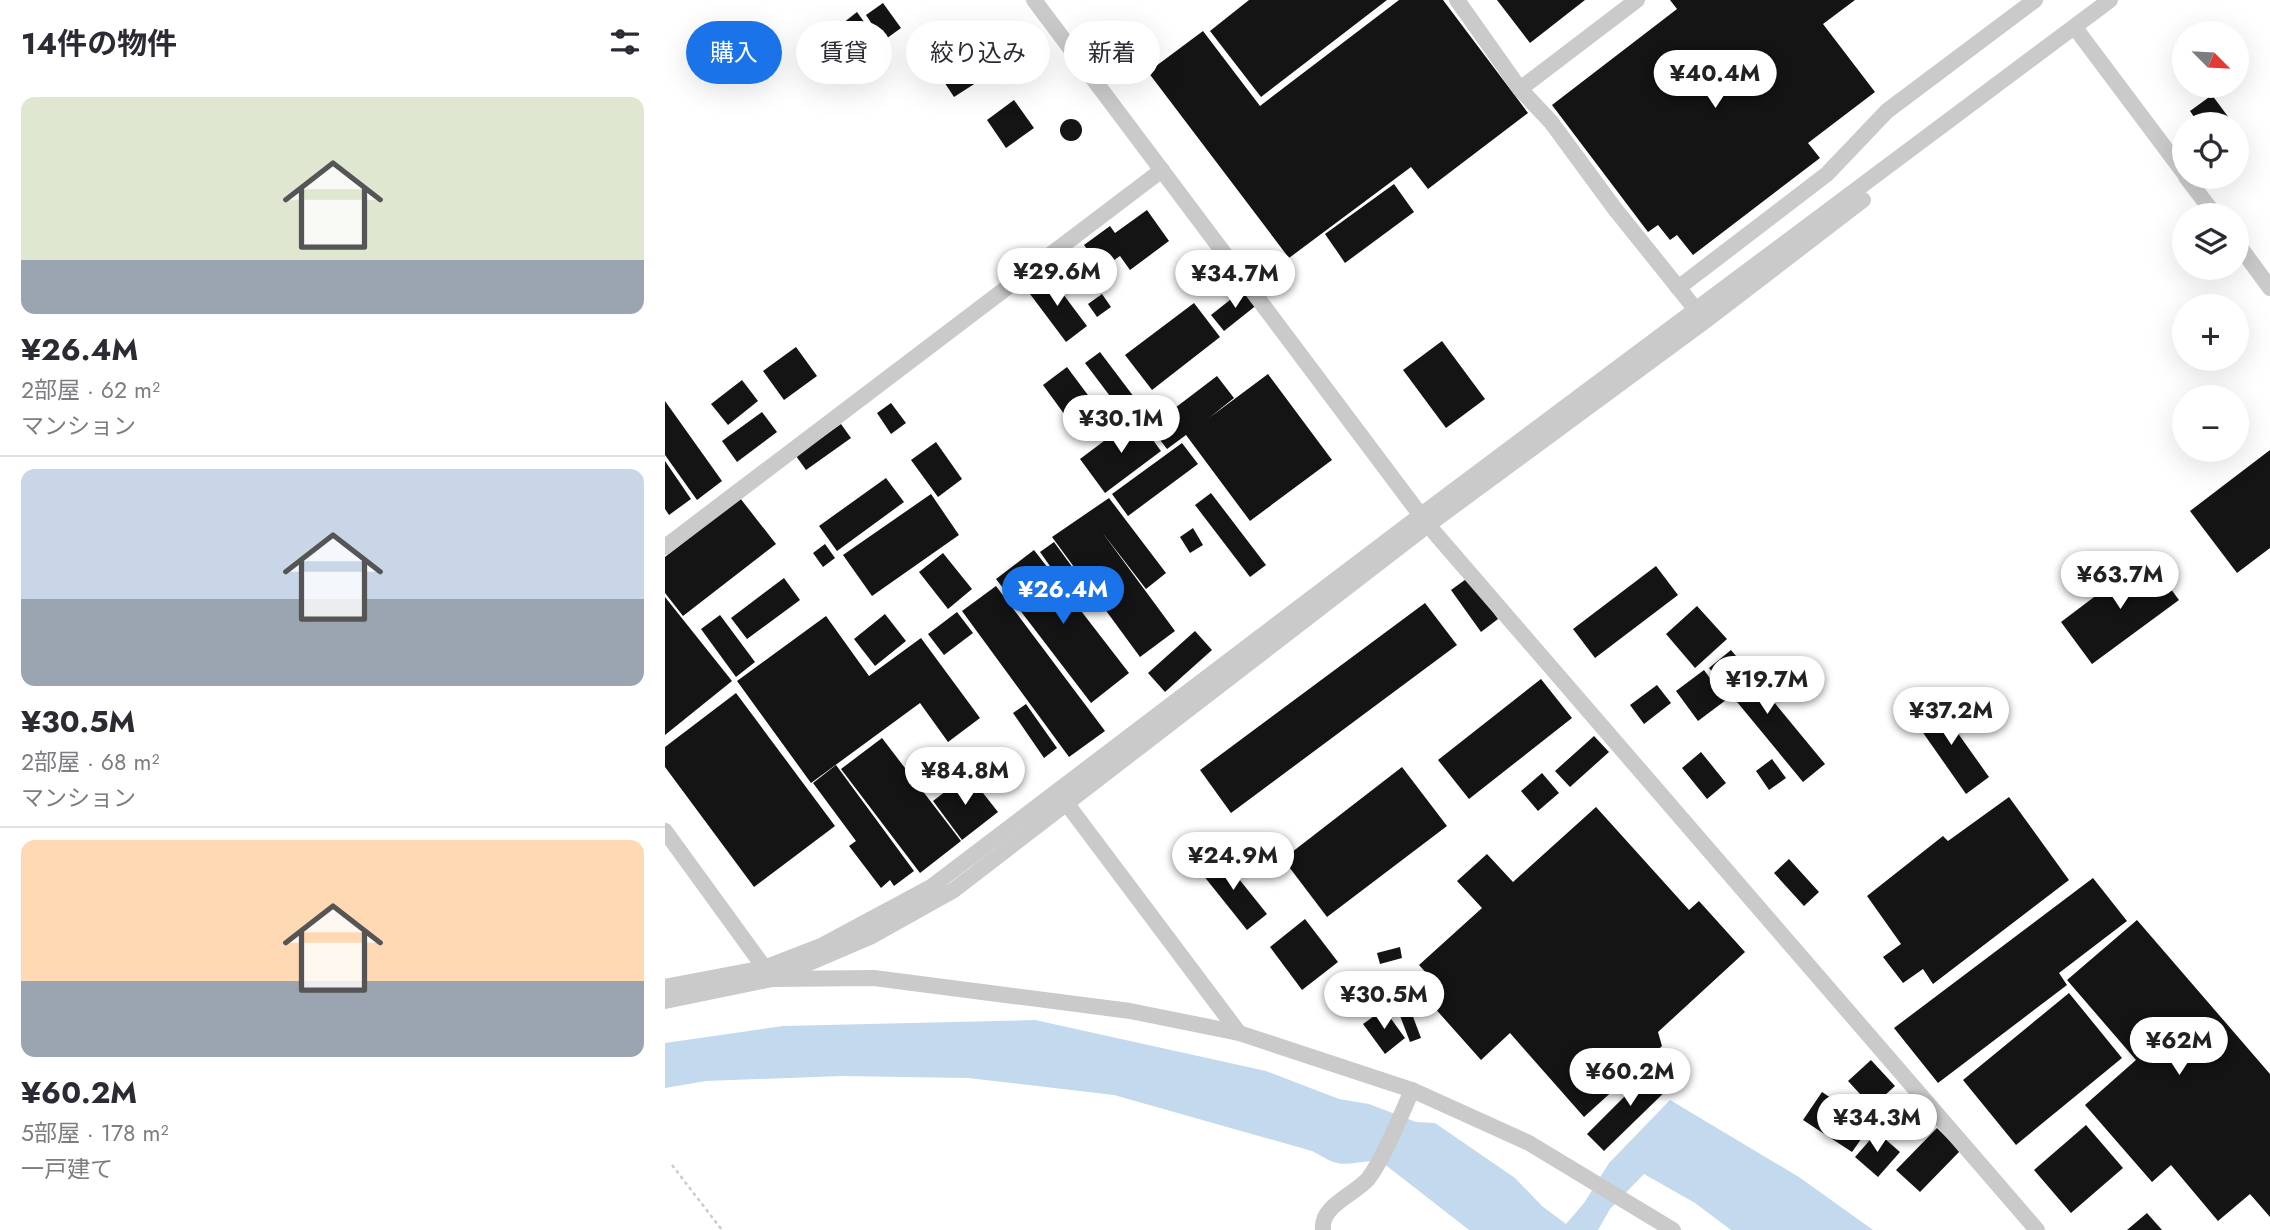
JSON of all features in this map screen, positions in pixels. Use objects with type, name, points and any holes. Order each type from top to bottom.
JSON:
[{"type":"street","points":[[1034,0],[1424,520],[2037,1230]]},
{"type":"street","points":[[1457,0],[1520,89],[1551,122],[1700,316]]},
{"type":"street","points":[[1520,89],[1637,0]]},
{"type":"street","points":[[1678,288],[1827,174],[1887,111],[2035,0]]},
{"type":"street","points":[[1700,316],[2110,0]]},
{"type":"street","points":[[768,974],[931,887],[2123,0]]},
{"type":"street","points":[[2079,33],[2172,158]]},
{"type":"street","points":[[665,547],[1162,170]]},
{"type":"street","points":[[2249,259],[2270,288]]},
{"type":"street","points":[[665,1001],[768,974],[870,937],[954,890],[1067,804],[1424,520]]},
{"type":"street","points":[[1067,804],[1239,1033]]},
{"type":"street","points":[[665,831],[768,974]]},
{"type":"street","points":[[665,987],[768,974],[874,978],[1130,1011],[1239,1033],[1412,1090],[1529,1143],[1674,1230]]},
{"type":"street","points":[[1323,1230],[1323,1220],[1331,1209],[1368,1179],[1412,1090]]},
{"type":"path","points":[[672,1165],[722,1230]]},
{"type":"water","points":[[1035,1020],[1266,1071],[1339,1099],[1369,1104],[1416,1122],[1435,1123],[1515,1178],[1542,1206],[1566,1224],[1584,1203],[1609,1163],[1670,1100],[1799,1177],[1873,1230],[1731,1230],[1695,1203],[1644,1174],[1610,1209],[1598,1230],[1469,1230],[1383,1163],[1370,1161],[1340,1164],[1312,1151],[1114,1095],[968,1078],[842,1076],[706,1081],[665,1088],[665,1043],[783,1026]]},
{"type":"building","points":[[1249,0],[1387,0],[1261,97],[1210,31]]},
{"type":"building","points":[[1399,0],[1443,0],[1528,113],[1428,189],[1411,167],[1289,258],[1157,84],[1160,84],[1160,63],[1203,31],[1260,106]]},
{"type":"building","points":[[1497,0],[1585,0],[1530,43]]},
{"type":"building","points":[[1670,0],[1855,0],[1823,24],[1875,92],[1808,143],[1820,158],[1693,255],[1677,235],[1670,240],[1658,225],[1648,232],[1552,105],[1677,9]]},
{"type":"building","points":[[883,3],[901,28],[892,34],[892,21],[870,21],[866,15]]},
{"type":"building","points":[[857,12],[863,21],[846,21]]},
{"type":"building","points":[[946,84],[974,84],[954,97]]},
{"type":"building","points":[[2208,98],[2214,98],[2225,112],[2191,112]]},
{"type":"building","points":[[1014,100],[1034,128],[1006,148],[987,120]]},
{"type":"building","points":[[1071,119],[1079,122],[1082,130],[1079,138],[1071,141],[1063,138],[1060,130],[1063,122]]},
{"type":"building","points":[[1394,184],[1414,212],[1345,263],[1325,234]]},
{"type":"building","points":[[1147,210],[1169,241],[1130,270],[1120,256],[1101,269],[1084,245],[1110,226],[1115,233]]},
{"type":"building","points":[[1048,274],[1087,326],[1066,342],[1027,290]]},
{"type":"building","points":[[1245,288],[1258,304],[1224,331],[1211,315]]},
{"type":"building","points":[[1102,294],[1111,307],[1097,317],[1088,304]]},
{"type":"building","points":[[1194,303],[1220,337],[1152,390],[1125,355]]},
{"type":"building","points":[[1442,341],[1485,399],[1446,428],[1403,370]]},
{"type":"building","points":[[796,347],[817,376],[784,400],[763,371]]},
{"type":"building","points":[[1100,352],[1137,401],[1122,412],[1085,363]]},
{"type":"building","points":[[1067,367],[1102,414],[1078,433],[1043,385]]},
{"type":"building","points":[[1268,374],[1332,460],[1250,521],[1186,435],[1167,449],[1150,427],[1217,376],[1234,398],[1209,418]]},
{"type":"building","points":[[742,380],[758,401],[728,425],[711,404]]},
{"type":"building","points":[[665,401],[722,481],[697,500],[665,455]]},
{"type":"building","points":[[891,403],[906,423],[891,434],[877,413]]},
{"type":"building","points":[[762,412],[777,432],[737,462],[722,441]]},
{"type":"building","points":[[1136,417],[1161,451],[1105,493],[1080,459]]},
{"type":"building","points":[[841,424],[851,438],[806,470],[796,456]]},
{"type":"building","points":[[936,442],[962,479],[938,497],[911,460]]},
{"type":"building","points":[[1182,443],[1198,464],[1128,516],[1112,494]]},
{"type":"building","points":[[2270,450],[2270,548],[2237,573],[2190,511]]},
{"type":"building","points":[[665,461],[691,499],[669,515],[665,509]]},
{"type":"building","points":[[886,478],[904,502],[837,551],[819,526]]},
{"type":"building","points":[[1211,493],[1266,565],[1250,577],[1195,505]]},
{"type":"building","points":[[931,494],[959,535],[872,596],[843,555]]},
{"type":"building","points":[[740,498],[776,544],[683,616],[665,593],[665,557]]},
{"type":"building","points":[[1109,498],[1166,573],[1146,589],[1102,532],[1175,631],[1140,657],[1052,537]]},
{"type":"building","points":[[1193,528],[1203,545],[1190,553],[1180,537]]},
{"type":"building","points":[[1054,542],[1081,579],[1067,590],[1040,552]]},
{"type":"building","points":[[825,544],[835,558],[823,567],[813,553]]},
{"type":"building","points":[[1034,550],[1129,673],[1091,703],[996,579]]},
{"type":"building","points":[[943,553],[972,589],[948,609],[919,572]]},
{"type":"building","points":[[2147,557],[2179,600],[2092,664],[2061,622]]},
{"type":"building","points":[[1656,566],[1678,595],[1595,658],[1573,629]]},
{"type":"building","points":[[1469,577],[1498,619],[1481,632],[1451,590]]},
{"type":"building","points":[[784,578],[800,600],[747,639],[731,618]]},
{"type":"building","points":[[996,586],[1105,731],[1069,757],[962,611]]},
{"type":"building","points":[[665,597],[732,681],[665,735]]},
{"type":"building","points":[[1425,603],[1457,645],[1231,813],[1200,770]]},
{"type":"building","points":[[1697,606],[1727,639],[1695,668],[1666,634]]},
{"type":"building","points":[[957,612],[973,633],[944,655],[928,634]]},
{"type":"building","points":[[885,614],[906,641],[875,666],[854,639]]},
{"type":"building","points":[[720,615],[755,662],[736,677],[701,629]]},
{"type":"building","points":[[826,616],[869,676],[921,638],[980,718],[948,742],[920,703],[811,783],[737,681]]},
{"type":"building","points":[[1195,631],[1212,650],[1165,692],[1148,673]]},
{"type":"building","points":[[1731,650],[1825,764],[1803,782],[1709,668]]},
{"type":"building","points":[[1704,670],[1726,700],[1698,721],[1676,691]]},
{"type":"building","points":[[1541,679],[1572,718],[1469,799],[1438,760]]},
{"type":"building","points":[[1657,685],[1671,703],[1644,724],[1630,705]]},
{"type":"building","points":[[736,693],[835,826],[754,887],[665,767],[665,747]]},
{"type":"building","points":[[1935,701],[1989,777],[1966,794],[1912,717]]},
{"type":"building","points":[[1026,704],[1057,748],[1044,758],[1013,713]]},
{"type":"building","points":[[1594,736],[1609,752],[1570,787],[1555,771]]},
{"type":"building","points":[[882,738],[961,841],[920,873],[841,769]]},
{"type":"building","points":[[1701,752],[1726,783],[1707,799],[1682,768]]},
{"type":"building","points":[[1772,759],[1786,778],[1769,790],[1756,771]]},
{"type":"building","points":[[836,765],[914,871],[894,886],[890,880],[881,888],[849,846],[856,841],[813,783]]},
{"type":"building","points":[[1402,767],[1447,826],[1327,917],[1283,859]]},
{"type":"building","points":[[1542,773],[1559,793],[1538,811],[1521,791]]},
{"type":"building","points":[[968,774],[998,812],[962,840],[933,801]]},
{"type":"building","points":[[2009,797],[2069,880],[1933,984],[1923,969],[1903,983],[1883,957],[1901,944],[1867,896],[1943,836],[1948,841]]},
{"type":"building","points":[[1596,807],[1689,910],[1699,901],[1745,952],[1658,1032],[1662,1046],[1584,1117],[1510,1033],[1481,1060],[1424,996],[1437,985],[1419,965],[1482,908],[1457,881],[1487,854],[1513,882]]},
{"type":"building","points":[[1219,854],[1267,914],[1247,930],[1199,870]]},
{"type":"building","points":[[1789,859],[1819,892],[1804,906],[1774,873]]},
{"type":"building","points":[[2093,878],[2127,921],[2059,973],[2067,985],[1938,1083],[1894,1028]]},
{"type":"building","points":[[1305,919],[1338,962],[1302,990],[1270,947]]},
{"type":"building","points":[[2137,920],[2270,1074],[2270,1217],[2250,1194],[2218,1221],[2171,1165],[2152,1182],[2085,1105],[2136,1060],[2067,980]]},
{"type":"building","points":[[1400,947],[1402,958],[1380,964],[1377,953]]},
{"type":"building","points":[[1397,974],[1421,1038],[1410,1042],[1386,979]]},
{"type":"building","points":[[2069,993],[2122,1058],[2016,1145],[1963,1080]]},
{"type":"building","points":[[1384,1009],[1405,1038],[1385,1054],[1363,1024]]},
{"type":"building","points":[[1871,1060],[1895,1086],[1872,1107],[1848,1081]]},
{"type":"building","points":[[1655,1066],[1673,1084],[1604,1151],[1587,1134]]},
{"type":"building","points":[[1822,1092],[1871,1125],[1852,1152],[1803,1120]]},
{"type":"building","points":[[2086,1125],[2123,1168],[2071,1213],[2034,1170]]},
{"type":"building","points":[[1937,1128],[1960,1151],[1920,1192],[1896,1170]]},
{"type":"building","points":[[1877,1132],[1900,1152],[1878,1177],[1855,1157]]},
{"type":"building","points":[[2147,1213],[2162,1230],[2127,1230]]}]
